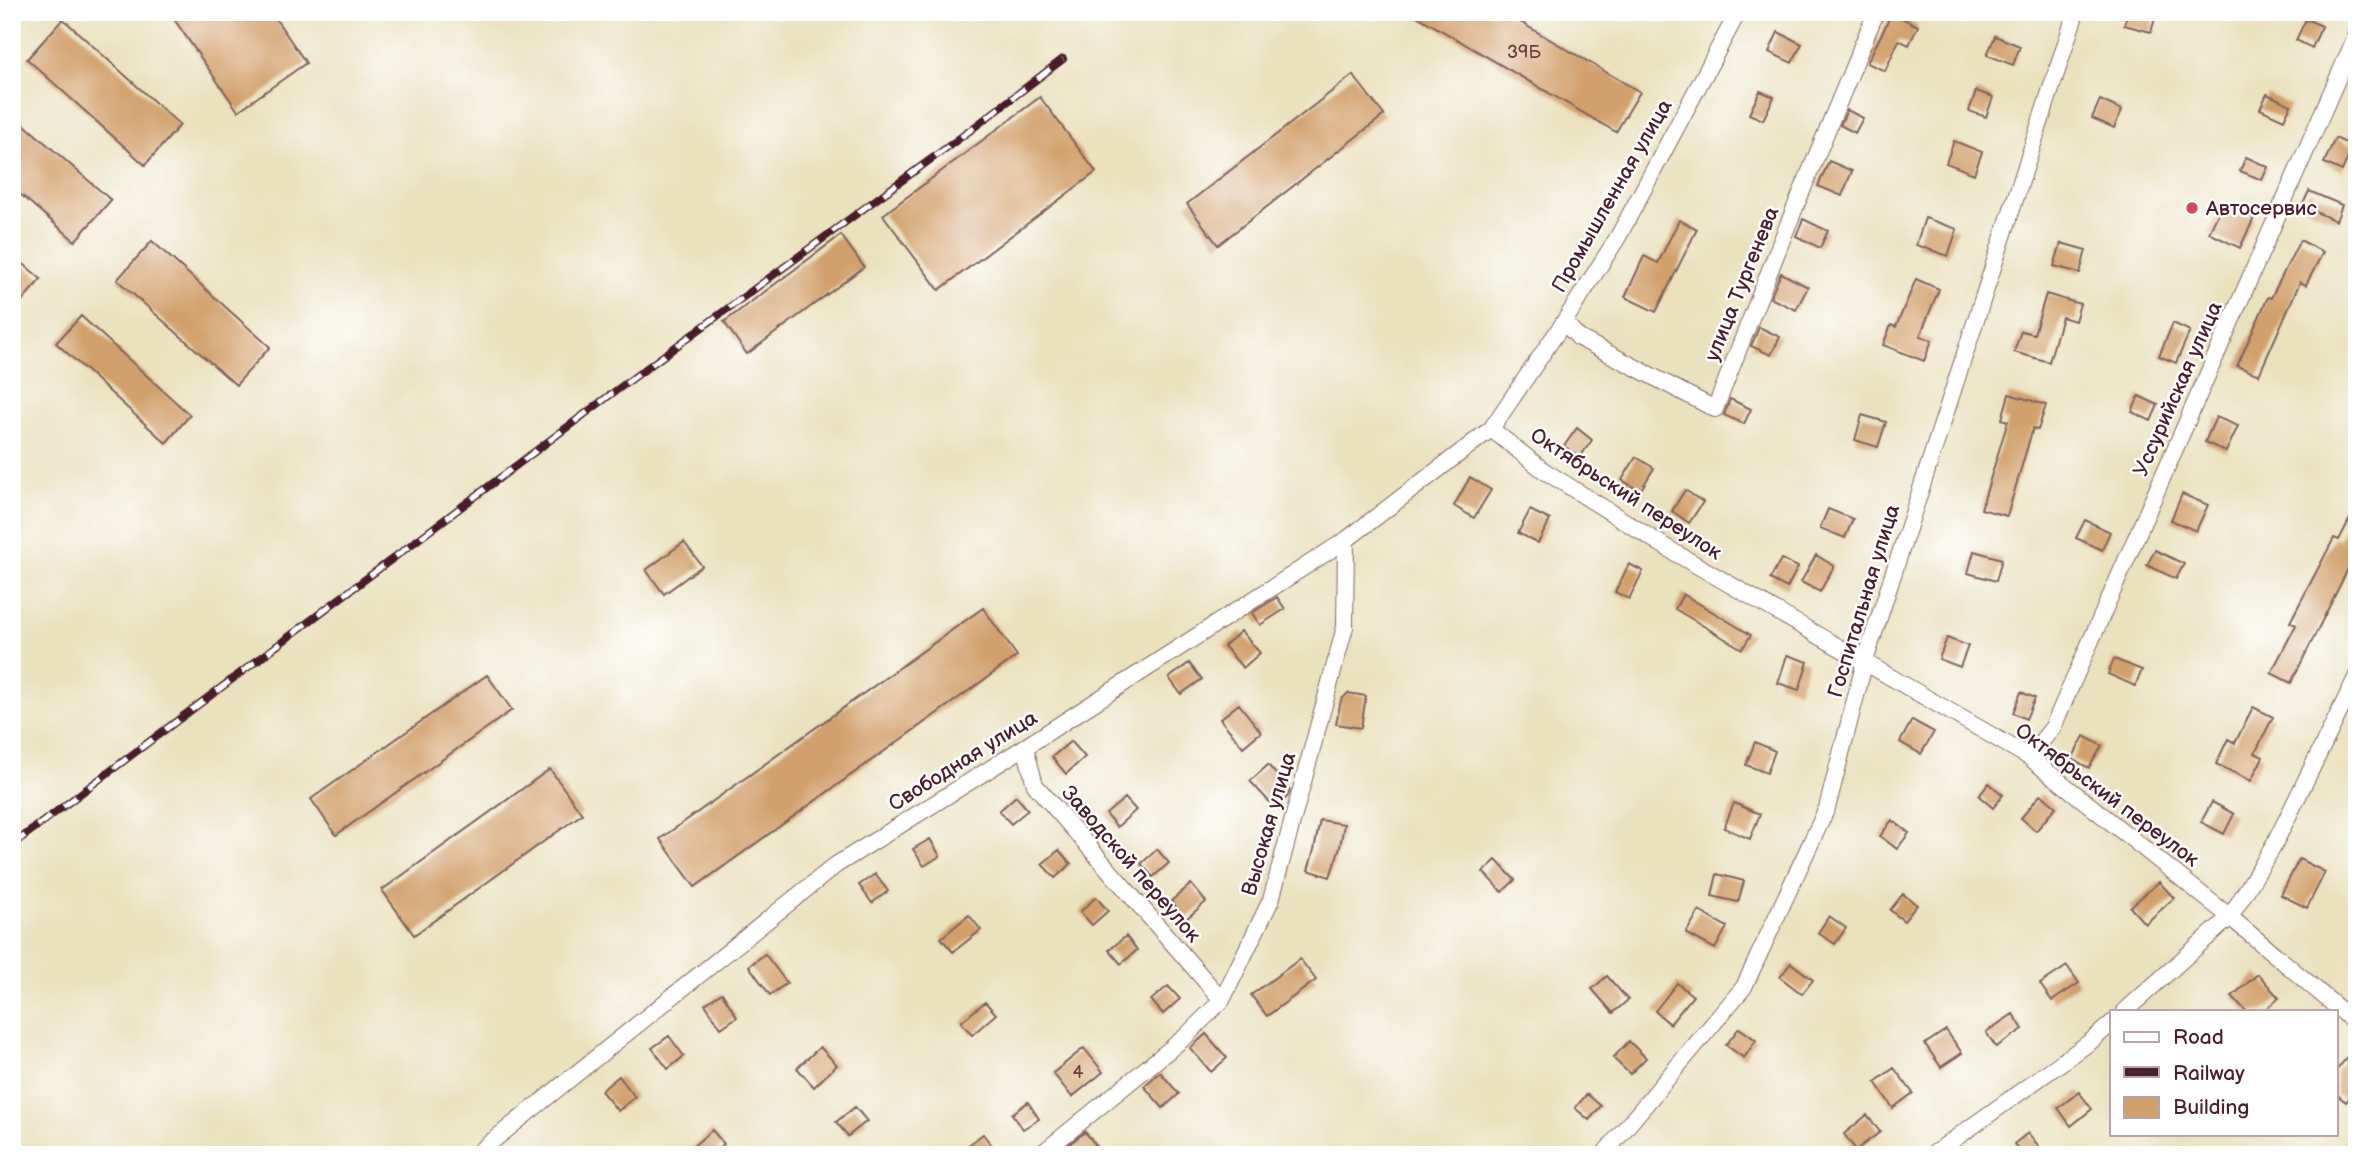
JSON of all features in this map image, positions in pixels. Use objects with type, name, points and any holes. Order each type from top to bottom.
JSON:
[{"type":"street","name":"Промышленная улица","points":[[1491,429],[1618,237],[1738,12]]},
{"type":"street","name":"улица Тургенева","points":[[1564,322],[1579,338],[1715,409],[1876,12]]},
{"type":"street","name":"Госпитальная улица","points":[[1603,1155],[1744,987],[1826,808],[1866,661],[2076,12]]},
{"type":"street","name":"Уссурийская улица","points":[[2029,757],[2053,727],[2357,34]]},
{"type":"street","name":"Октябрьский переулок","points":[[1491,429],[1543,470],[1672,551],[2029,757],[2230,917],[2357,1024]]},
{"type":"street","name":"Свободная улица","points":[[475,1155],[836,865],[1346,540],[1491,429]]},
{"type":"street","name":"Высокая улица","points":[[1040,1155],[1185,1037],[1222,1000],[1271,900],[1345,627],[1346,540]]},
{"type":"street","points":[[2126,1010],[2230,917],[2273,847],[2357,676]]},
{"type":"street","name":"Заводской переулок","points":[[1025,747],[1035,785],[1222,1000]]},
{"type":"street","points":[[1933,1155],[2110,1025]]},
{"type":"building","points":[[169,12],[271,12],[306,63],[238,111]]},
{"type":"building","points":[[1410,12],[1503,12],[1640,92],[1616,132]]},
{"type":"building","points":[[2128,12],[2157,12],[2151,32],[2124,25]]},
{"type":"building","points":[[1892,13],[1918,26],[1909,45],[1899,40],[1885,71],[1867,63]]},
{"type":"building","points":[[63,19],[180,125],[145,165],[27,59]]},
{"type":"building","points":[[2306,19],[2322,26],[2312,48],[2296,40]]},
{"type":"building","points":[[1778,32],[1802,44],[1792,63],[1769,52]]},
{"type":"building","points":[[1995,36],[2020,46],[2013,65],[1987,55]]},
{"type":"building","points":[[1353,75],[1384,115],[1218,245],[1187,204]]},
{"type":"building","points":[[1760,91],[1774,97],[1763,120],[1749,114]]},
{"type":"building","points":[[1976,91],[1993,97],[1986,117],[1969,111]]},
{"type":"building","points":[[2267,94],[2291,105],[2284,120],[2260,109]]},
{"type":"building","points":[[1040,97],[1096,172],[939,290],[883,215]]},
{"type":"building","points":[[2100,100],[2122,110],[2114,128],[2092,118]]},
{"type":"building","points":[[1847,110],[1863,118],[1855,133],[1840,125]]},
{"type":"building","points":[[12,114],[111,200],[75,241],[12,187]]},
{"type":"building","points":[[2335,138],[2353,146],[2342,171],[2324,163]]},
{"type":"building","points":[[1954,141],[1982,152],[1974,174],[1946,163]]},
{"type":"building","points":[[2246,157],[2268,167],[2262,180],[2240,171]]},
{"type":"building","points":[[1829,161],[1852,171],[1842,196],[1818,186]]},
{"type":"building","points":[[2309,191],[2342,205],[2336,221],[2302,206]]},
{"type":"building","points":[[2223,203],[2254,218],[2240,248],[2209,233]]},
{"type":"building","points":[[1925,218],[1957,229],[1948,256],[1916,245]]},
{"type":"building","points":[[1803,219],[1828,231],[1820,248],[1796,236]]},
{"type":"building","points":[[1679,220],[1697,229],[1656,312],[1625,297],[1644,256],[1658,263]]},
{"type":"building","points":[[841,235],[864,267],[747,354],[724,322]]},
{"type":"building","points":[[2300,240],[2323,252],[2306,285],[2300,282],[2259,375],[2237,366],[2268,297],[2271,298]]},
{"type":"building","points":[[152,241],[270,347],[236,385],[117,280]]},
{"type":"building","points":[[2061,243],[2086,250],[2080,273],[2054,266]]},
{"type":"building","points":[[12,254],[41,279],[12,312]]},
{"type":"building","points":[[1781,273],[1808,287],[1796,310],[1770,298]]},
{"type":"building","points":[[1916,279],[1939,289],[1920,336],[1932,340],[1924,361],[1883,345],[1891,325],[1896,327]]},
{"type":"building","points":[[2046,294],[2080,304],[2075,321],[2062,317],[2049,362],[2014,352],[2021,331],[2034,334]]},
{"type":"building","points":[[81,316],[190,415],[166,443],[56,343]]},
{"type":"building","points":[[2173,323],[2190,331],[2176,363],[2159,356]]},
{"type":"building","points":[[1759,327],[1780,337],[1771,355],[1751,346]]},
{"type":"building","points":[[2009,394],[2046,405],[2038,430],[2033,428],[2007,516],[1981,509],[2008,421],[2002,419]]},
{"type":"building","points":[[2139,396],[2158,405],[2151,421],[2132,412]]},
{"type":"building","points":[[1730,399],[1751,409],[1744,424],[1724,415]]},
{"type":"building","points":[[1862,415],[1886,422],[1878,447],[1855,440]]},
{"type":"building","points":[[2216,417],[2238,426],[2226,452],[2205,442]]},
{"type":"building","points":[[1577,428],[1592,440],[1580,457],[1564,446]]},
{"type":"building","points":[[1636,457],[1654,468],[1640,491],[1622,480]]},
{"type":"building","points":[[1470,477],[1491,490],[1474,518],[1454,506]]},
{"type":"building","points":[[1685,490],[1703,502],[1689,523],[1672,511]]},
{"type":"building","points":[[2182,494],[2208,505],[2196,531],[2171,520]]},
{"type":"building","points":[[2357,505],[2357,551],[2291,683],[2271,673],[2296,625],[2290,622],[2334,538],[2339,540]]},
{"type":"building","points":[[1828,509],[1853,519],[1845,538],[1820,528]]},
{"type":"building","points":[[1530,510],[1550,520],[1538,543],[1518,533]]},
{"type":"building","points":[[2085,520],[2110,532],[2102,550],[2076,538]]},
{"type":"building","points":[[684,542],[702,566],[664,594],[646,570]]},
{"type":"building","points":[[2155,550],[2184,564],[2176,579],[2147,565]]},
{"type":"building","points":[[1974,551],[2002,559],[1996,581],[1968,573]]},
{"type":"building","points":[[1816,555],[1834,566],[1820,592],[1801,582]]},
{"type":"building","points":[[1781,559],[1798,567],[1787,588],[1770,579]]},
{"type":"building","points":[[1629,564],[1643,571],[1629,599],[1615,592]]},
{"type":"building","points":[[1683,594],[1751,635],[1742,649],[1675,609]]},
{"type":"building","points":[[1277,597],[1285,609],[1260,625],[1252,613]]},
{"type":"building","points":[[983,608],[1017,656],[695,887],[660,839]]},
{"type":"building","points":[[1241,631],[1260,653],[1243,668],[1224,646]]},
{"type":"building","points":[[1947,638],[1968,646],[1960,667],[1939,659]]},
{"type":"building","points":[[1787,655],[1808,662],[1799,690],[1778,683]]},
{"type":"building","points":[[2114,659],[2142,670],[2135,686],[2108,674]]},
{"type":"building","points":[[1189,663],[1202,679],[1181,694],[1169,678]]},
{"type":"building","points":[[487,675],[512,710],[336,835],[311,799]]},
{"type":"building","points":[[2021,692],[2035,698],[2026,719],[2013,713]]},
{"type":"building","points":[[1348,693],[1366,696],[1361,728],[1336,724],[1341,700]]},
{"type":"building","points":[[1239,704],[1261,732],[1243,747],[1220,719]]},
{"type":"building","points":[[2253,707],[2273,717],[2255,753],[2263,757],[2251,781],[2216,764],[2228,739],[2235,743]]},
{"type":"building","points":[[1912,720],[1934,732],[1921,754],[1900,742]]},
{"type":"building","points":[[2084,736],[2102,746],[2089,768],[2072,759]]},
{"type":"building","points":[[1071,741],[1085,757],[1066,774],[1052,757]]},
{"type":"building","points":[[1755,742],[1775,751],[1767,773],[1746,765]]},
{"type":"building","points":[[1268,765],[1290,790],[1288,796],[1275,808],[1250,781]]},
{"type":"building","points":[[550,769],[582,814],[414,935],[382,890]]},
{"type":"building","points":[[1989,783],[2003,795],[1993,808],[1979,796]]},
{"type":"building","points":[[2041,794],[2056,807],[2036,831],[2021,818]]},
{"type":"building","points":[[1016,796],[1028,810],[1011,824],[999,811]]},
{"type":"building","points":[[1125,798],[1136,810],[1117,827],[1106,814]]},
{"type":"building","points":[[2212,802],[2234,814],[2224,834],[2201,822]]},
{"type":"building","points":[[1734,803],[1760,814],[1750,839],[1724,828]]},
{"type":"building","points":[[1320,820],[1344,824],[1330,877],[1308,870]]},
{"type":"building","points":[[1892,820],[1909,833],[1897,849],[1880,836]]},
{"type":"building","points":[[930,839],[940,856],[924,866],[913,849]]},
{"type":"building","points":[[1157,849],[1169,863],[1153,877],[1141,864]]},
{"type":"building","points":[[1059,850],[1071,864],[1055,878],[1042,864]]},
{"type":"building","points":[[2299,859],[2325,872],[2307,908],[2281,895]]},
{"type":"building","points":[[1496,860],[1515,880],[1502,892],[1483,872]]},
{"type":"building","points":[[875,874],[888,891],[872,903],[859,885]]},
{"type":"building","points":[[1717,874],[1744,881],[1738,902],[1712,896]]},
{"type":"building","points":[[2159,882],[2174,898],[2145,924],[2130,907]]},
{"type":"building","points":[[1191,884],[1206,902],[1186,919],[1171,901]]},
{"type":"building","points":[[1903,894],[1917,905],[1904,921],[1890,910]]},
{"type":"building","points":[[1096,897],[1108,911],[1092,925],[1080,912]]},
{"type":"building","points":[[1699,911],[1727,927],[1715,949],[1686,933]]},
{"type":"building","points":[[969,915],[981,930],[953,952],[941,938]]},
{"type":"building","points":[[1829,916],[1846,928],[1835,944],[1818,933]]},
{"type":"building","points":[[1126,936],[1137,950],[1121,964],[1109,950]]},
{"type":"building","points":[[765,954],[787,983],[770,995],[749,966]]},
{"type":"building","points":[[1300,959],[1316,980],[1267,1016],[1251,995]]},
{"type":"building","points":[[1791,963],[1813,980],[1802,994],[1780,977]]},
{"type":"building","points":[[2067,966],[2079,983],[2052,1001],[2040,984]]},
{"type":"building","points":[[2258,974],[2279,998],[2265,1010],[2245,1010],[2232,996]]},
{"type":"building","points":[[1607,976],[1628,1000],[1613,1013],[1592,989]]},
{"type":"building","points":[[1677,983],[1693,996],[1670,1024],[1655,1011]]},
{"type":"building","points":[[1168,986],[1180,999],[1163,1014],[1151,1000]]},
{"type":"building","points":[[722,993],[737,1017],[721,1028],[705,1004]]},
{"type":"building","points":[[985,1002],[996,1014],[972,1035],[961,1022]]},
{"type":"building","points":[[2013,1014],[2023,1029],[1996,1047],[1986,1032]]},
{"type":"building","points":[[1739,1028],[1756,1040],[1744,1058],[1726,1045]]},
{"type":"building","points":[[1946,1030],[1962,1053],[1941,1067],[1925,1044]]},
{"type":"building","points":[[1206,1034],[1227,1058],[1211,1072],[1190,1048]]},
{"type":"building","points":[[669,1036],[684,1056],[668,1069],[652,1048]]},
{"type":"building","points":[[1629,1041],[1646,1058],[1630,1074],[1613,1058]]},
{"type":"building","points":[[820,1047],[837,1065],[814,1087],[797,1068]]},
{"type":"building","points":[[1084,1048],[1103,1072],[1072,1097],[1053,1073]]},
{"type":"building","points":[[2348,1056],[2357,1063],[2357,1088],[2346,1102],[2338,1096],[2338,1068]]},
{"type":"building","points":[[1894,1068],[1913,1093],[1893,1108],[1875,1082]]},
{"type":"building","points":[[1160,1072],[1179,1094],[1163,1108],[1144,1086]]},
{"type":"building","points":[[619,1076],[635,1097],[618,1111],[601,1091]]},
{"type":"building","points":[[2079,1092],[2092,1109],[2071,1126],[2058,1108]]},
{"type":"building","points":[[1587,1094],[1601,1106],[1589,1120],[1575,1108]]},
{"type":"building","points":[[1028,1102],[1039,1119],[1023,1129],[1012,1114]]},
{"type":"building","points":[[855,1107],[867,1121],[848,1136],[836,1122]]},
{"type":"building","points":[[1867,1115],[1880,1132],[1856,1150],[1844,1134]]},
{"type":"building","points":[[712,1130],[724,1144],[712,1155],[683,1155]]},
{"type":"building","points":[[1085,1132],[1104,1155],[1076,1155],[1068,1145]]},
{"type":"building","points":[[2028,1133],[2046,1155],[2022,1155],[2014,1144]]},
{"type":"building","points":[[983,1134],[999,1155],[956,1155]]},
{"type":"railway","points":[[12,845],[610,395],[1063,59]]},
{"type":"place","name":"Автосервис","points":[[2192,208]]}]
